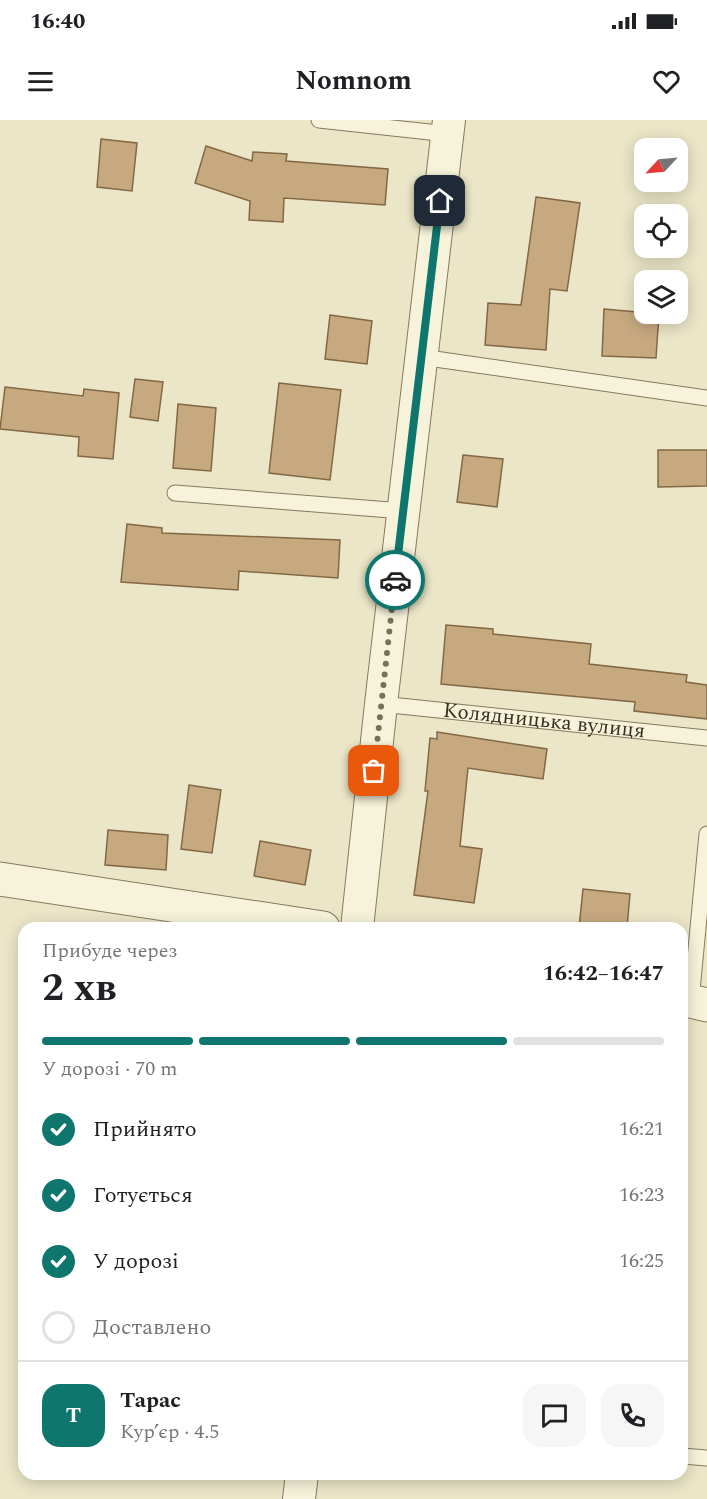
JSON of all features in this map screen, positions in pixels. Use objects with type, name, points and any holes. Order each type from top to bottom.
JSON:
[{"type":"street","points":[[358,922],[448,127]]},
{"type":"street","points":[[0,879],[283,922]]},
{"type":"street","points":[[299,1499],[301,1480]]},
{"type":"lane","points":[[319,120],[448,127]]},
{"type":"lane","points":[[421,357],[707,398]]},
{"type":"lane","points":[[175,493],[404,511]]},
{"type":"lane","name":"Колядницька вулиця","points":[[381,704],[707,738]]},
{"type":"lane","points":[[694,1002],[707,834]]},
{"type":"lane","points":[[688,1456],[707,1458]]},
{"type":"building","points":[[101,139],[137,143],[132,191],[97,187]]},
{"type":"building","points":[[206,146],[252,161],[253,152],[287,154],[286,161],[388,169],[385,205],[284,198],[283,222],[249,220],[250,201],[195,183]]},
{"type":"building","points":[[536,197],[580,203],[567,291],[550,289],[546,350],[485,345],[488,303],[521,305]]},
{"type":"building","points":[[604,309],[634,312],[634,324],[658,324],[656,358],[602,356]]},
{"type":"building","points":[[330,315],[372,321],[367,364],[325,359]]},
{"type":"building","points":[[135,379],[163,382],[158,421],[130,417]]},
{"type":"building","points":[[279,383],[341,390],[330,480],[269,473]]},
{"type":"building","points":[[5,387],[83,396],[84,389],[119,393],[113,459],[78,456],[79,437],[0,429]]},
{"type":"building","points":[[178,404],[216,408],[211,471],[173,468]]},
{"type":"building","points":[[658,450],[707,450],[707,486],[658,487]]},
{"type":"building","points":[[463,455],[503,459],[497,507],[457,502]]},
{"type":"building","points":[[127,524],[162,528],[162,533],[340,540],[338,578],[239,571],[238,590],[121,582]]},
{"type":"building","points":[[446,625],[493,629],[493,634],[591,644],[589,664],[687,675],[686,682],[707,685],[707,719],[634,711],[635,702],[441,684]]},
{"type":"building","points":[[437,732],[547,749],[543,779],[468,768],[460,846],[482,849],[474,903],[414,895],[428,791],[425,791],[430,738],[437,739]]},
{"type":"building","points":[[189,785],[221,790],[212,853],[181,849]]},
{"type":"building","points":[[108,830],[168,835],[166,870],[105,865]]},
{"type":"building","points":[[260,841],[311,850],[305,885],[254,876]]},
{"type":"building","points":[[583,889],[630,894],[628,922],[580,922]]},
{"type":"way so far","points":[[374,771],[395,580]]},
{"type":"route","points":[[395,580],[440,201]]}]
